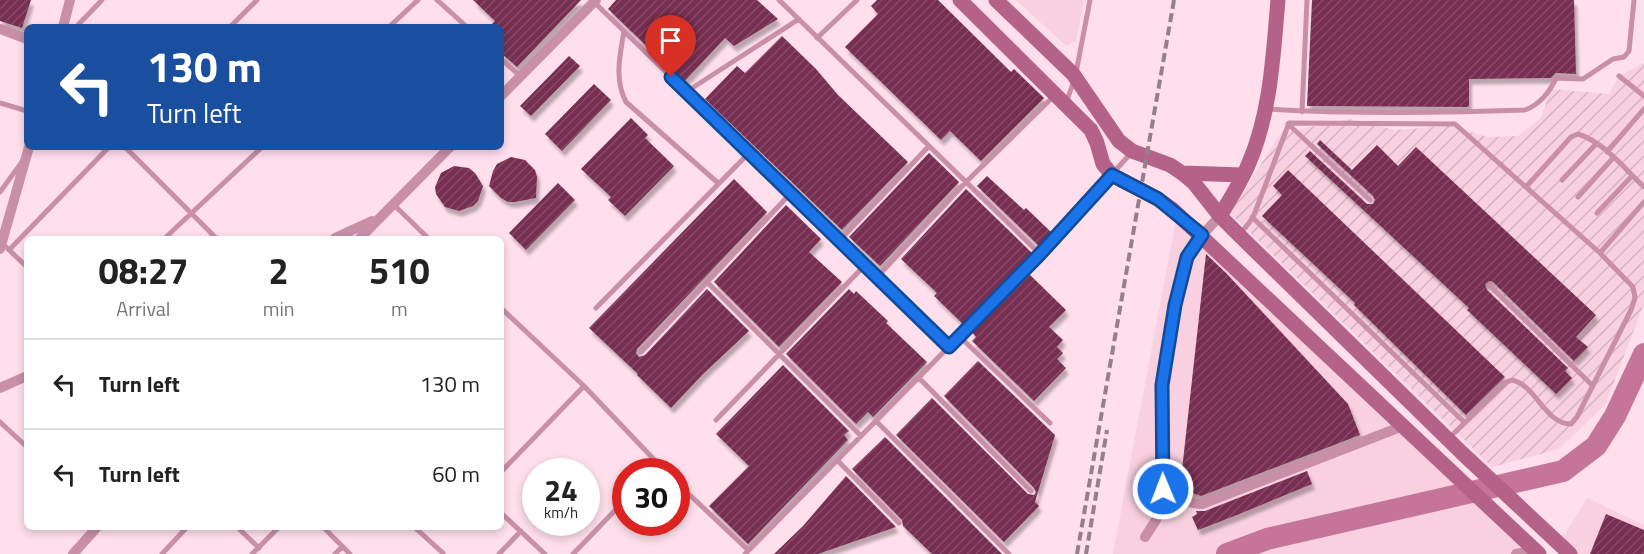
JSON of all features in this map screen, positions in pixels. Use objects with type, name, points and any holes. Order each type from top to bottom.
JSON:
[{"type":"main road","points":[[960,0],[1090,130],[1097,143],[1103,165],[1112,175],[1158,199],[1202,235],[1534,549]]},
{"type":"main road","points":[[996,0],[1075,78],[1119,141],[1132,151],[1170,165],[1194,183],[1220,216],[1239,235],[1462,453],[1570,554]]},
{"type":"main road","points":[[1220,216],[1243,175],[1259,132],[1272,75],[1278,0]]},
{"type":"main road","points":[[1182,173],[1243,175]]},
{"type":"street","points":[[64,24],[70,0]]},
{"type":"street","points":[[504,93],[595,1]]},
{"type":"street","points":[[0,29],[24,38]]},
{"type":"street","points":[[4,247],[29,150]]},
{"type":"street","points":[[362,236],[447,150]]},
{"type":"street","points":[[1144,537],[1156,520],[1161,506],[1163,483],[1162,385],[1173,316],[1187,257],[1202,235],[1220,216]]},
{"type":"street","points":[[340,236],[378,219]]},
{"type":"street","points":[[0,388],[24,378]]},
{"type":"street","points":[[1163,483],[1173,487],[1190,504],[1202,504],[1403,426]]},
{"type":"street","points":[[73,554],[94,530]]},
{"type":"street","points":[[1516,554],[1534,549]]},
{"type":"lane","points":[[79,24],[102,0]]},
{"type":"lane","points":[[233,24],[257,0]]},
{"type":"lane","points":[[393,24],[418,0]]},
{"type":"lane","points":[[437,0],[464,24]]},
{"type":"lane","points":[[779,0],[1040,254]]},
{"type":"lane","points":[[817,38],[857,0]]},
{"type":"lane","points":[[876,277],[966,182],[1061,99],[1075,78],[1090,0]]},
{"type":"lane","points":[[1302,112],[1307,0]]},
{"type":"lane","points":[[1265,109],[1302,112],[1429,113],[1533,108],[1551,89],[1556,78],[1582,79],[1613,59],[1624,57],[1629,51],[1634,0]]},
{"type":"lane","points":[[595,1],[949,347]]},
{"type":"lane","points":[[687,92],[799,20]]},
{"type":"lane","points":[[624,31],[618,73],[620,91],[626,102],[718,183]]},
{"type":"lane","points":[[504,61],[520,76]]},
{"type":"lane","points":[[1619,76],[1644,96]]},
{"type":"lane","points":[[0,103],[24,110]]},
{"type":"lane","points":[[1607,152],[1644,110]]},
{"type":"lane","points":[[1288,124],[1455,124],[1600,254],[1633,287],[1635,298],[1632,310],[1577,417],[1571,424],[1565,424],[1556,419],[1522,384],[1512,380],[1507,382],[1448,439]]},
{"type":"lane","points":[[1288,124],[1370,200]]},
{"type":"lane","points":[[1239,235],[1252,218],[1288,124]]},
{"type":"lane","points":[[1526,187],[1571,137],[1578,134],[1586,136],[1607,152],[1644,187]]},
{"type":"lane","points":[[1562,180],[1596,144]]},
{"type":"lane","points":[[839,241],[929,146]]},
{"type":"lane","points":[[0,192],[29,150]]},
{"type":"lane","points":[[24,264],[4,247],[106,150]]},
{"type":"lane","points":[[128,150],[214,236]]},
{"type":"lane","points":[[167,236],[259,150]]},
{"type":"lane","points":[[690,496],[747,552],[1040,254],[1132,151]]},
{"type":"lane","points":[[596,308],[749,153]]},
{"type":"lane","points":[[1578,197],[1613,158]]},
{"type":"lane","points":[[1598,213],[1632,176]]},
{"type":"lane","points":[[641,351],[791,194]]},
{"type":"lane","points":[[1600,254],[1644,202]]},
{"type":"lane","points":[[393,204],[426,236]]},
{"type":"lane","points":[[1252,218],[1465,423]]},
{"type":"lane","points":[[716,420],[865,265]]},
{"type":"lane","points":[[707,282],[861,436]]},
{"type":"lane","points":[[1490,286],[1593,386]]},
{"type":"lane","points":[[504,310],[584,386],[651,458]]},
{"type":"lane","points":[[504,316],[507,313]]},
{"type":"lane","points":[[959,336],[1050,423]]},
{"type":"lane","points":[[919,378],[1031,491]]},
{"type":"lane","points":[[504,469],[584,386]]},
{"type":"lane","points":[[876,421],[1009,554]]},
{"type":"lane","points":[[0,422],[24,444]]},
{"type":"lane","points":[[838,460],[899,523]]},
{"type":"lane","points":[[573,554],[612,514]]},
{"type":"lane","points":[[504,516],[544,554]]},
{"type":"lane","points":[[162,554],[184,530]]},
{"type":"lane","points":[[240,530],[259,548]]},
{"type":"lane","points":[[252,554],[276,530]]},
{"type":"lane","points":[[326,530],[350,554]]},
{"type":"lane","points":[[417,530],[443,554]]},
{"type":"lane","points":[[499,554],[520,531]]},
{"type":"lane","points":[[335,554],[342,547]]},
{"type":"shaded area","points":[[1016,0],[1084,0],[1076,41],[1066,46]]},
{"type":"shaded area","points":[[1644,63],[1644,304],[1606,403],[1559,449],[1492,467],[1230,213],[1281,133],[1349,119],[1396,130],[1449,126],[1488,137],[1518,136],[1541,118],[1551,89],[1609,94],[1619,76]]},
{"type":"shaded area","points":[[1176,220],[1529,554],[1113,554]]},
{"type":"shaded area","points":[[1587,498],[1644,525],[1644,554],[1576,554],[1561,541]]},
{"type":"building","points":[[0,0],[31,0],[22,28],[0,21]]},
{"type":"building","points":[[473,0],[581,0],[517,67],[504,56],[504,24],[492,24],[495,21]]},
{"type":"building","points":[[616,0],[757,0],[778,19],[734,46],[725,38],[684,82],[608,9]]},
{"type":"building","points":[[877,0],[938,0],[1011,72],[1014,69],[1044,98],[981,161],[950,131],[941,140],[845,47],[878,14],[871,6]]},
{"type":"building","points":[[1312,0],[1574,0],[1576,74],[1556,73],[1551,78],[1469,79],[1469,106],[1467,107],[1307,106]]},
{"type":"building","points":[[782,36],[816,69],[838,95],[908,162],[842,230],[705,99],[737,66],[745,73]]},
{"type":"building","points":[[569,56],[580,66],[531,116],[520,106]]},
{"type":"building","points":[[594,84],[611,100],[562,151],[545,134]]},
{"type":"building","points":[[631,118],[648,135],[645,138],[674,166],[625,216],[608,200],[611,197],[581,169]]},
{"type":"building","points":[[1320,140],[1352,170],[1377,145],[1398,166],[1416,147],[1596,315],[1576,337],[1588,347],[1574,361],[1493,282],[1489,281],[1485,284],[1487,290],[1568,368],[1565,371],[1572,378],[1556,394],[1467,310],[1469,308],[1305,156],[1310,151],[1367,204],[1373,204],[1375,200],[1373,196],[1317,144]]},
{"type":"building","points":[[929,153],[959,182],[880,266],[849,237]]},
{"type":"building","points":[[511,157],[525,160],[535,170],[536,198],[508,202],[489,186],[497,164]]},
{"type":"building","points":[[454,166],[469,168],[483,186],[478,201],[473,206],[459,211],[445,207],[436,194],[435,187],[441,173]]},
{"type":"building","points":[[1288,170],[1505,377],[1466,415],[1354,305],[1355,303],[1262,216],[1282,195],[1273,186]]},
{"type":"building","points":[[987,176],[1052,233],[1040,247],[977,186]]},
{"type":"building","points":[[734,179],[767,212],[637,349],[636,353],[639,357],[645,355],[707,289],[749,331],[671,408],[589,328]]},
{"type":"building","points":[[558,183],[575,200],[526,250],[509,233]]},
{"type":"building","points":[[966,189],[1033,254],[964,325],[934,296],[937,293],[901,259]]},
{"type":"building","points":[[786,205],[821,239],[809,252],[842,282],[779,347],[714,282]]},
{"type":"building","points":[[1206,254],[1348,404],[1360,435],[1201,496],[1187,491],[1181,479]]},
{"type":"building","points":[[1028,273],[1066,310],[1049,327],[1063,340],[1057,347],[1063,353],[1057,359],[1066,368],[1034,401],[972,341],[976,337],[971,331]]},
{"type":"building","points":[[849,289],[854,294],[856,291],[927,362],[873,417],[868,412],[856,424],[786,354]]},
{"type":"building","points":[[978,361],[1055,435],[1035,502],[1039,506],[1004,542],[896,435],[932,398],[1028,494],[1034,495],[1036,492],[1034,488],[944,396]]},
{"type":"building","points":[[783,365],[849,431],[844,435],[848,440],[748,544],[709,506],[749,466],[716,434]]},
{"type":"building","points":[[885,437],[1002,554],[932,554],[903,526],[902,520],[852,469]]},
{"type":"building","points":[[1307,471],[1312,484],[1198,530],[1192,517],[1197,514],[1196,511],[1205,511]]},
{"type":"building","points":[[846,476],[896,527],[818,554],[774,554],[803,526]]},
{"type":"building","points":[[1606,514],[1644,530],[1644,554],[1590,554]]},
{"type":"waterway","points":[[1227,554],[1267,539],[1563,471],[1596,446],[1615,416],[1644,354]]},
{"type":"railway","points":[[1077,554],[1174,0]]},
{"type":"railway","points":[[1086,554],[1107,430]]},
{"type":"route","points":[[671,77],[949,347],[1040,254],[1112,175],[1172,209],[1202,235],[1187,257],[1175,305],[1162,385],[1163,489]]}]
